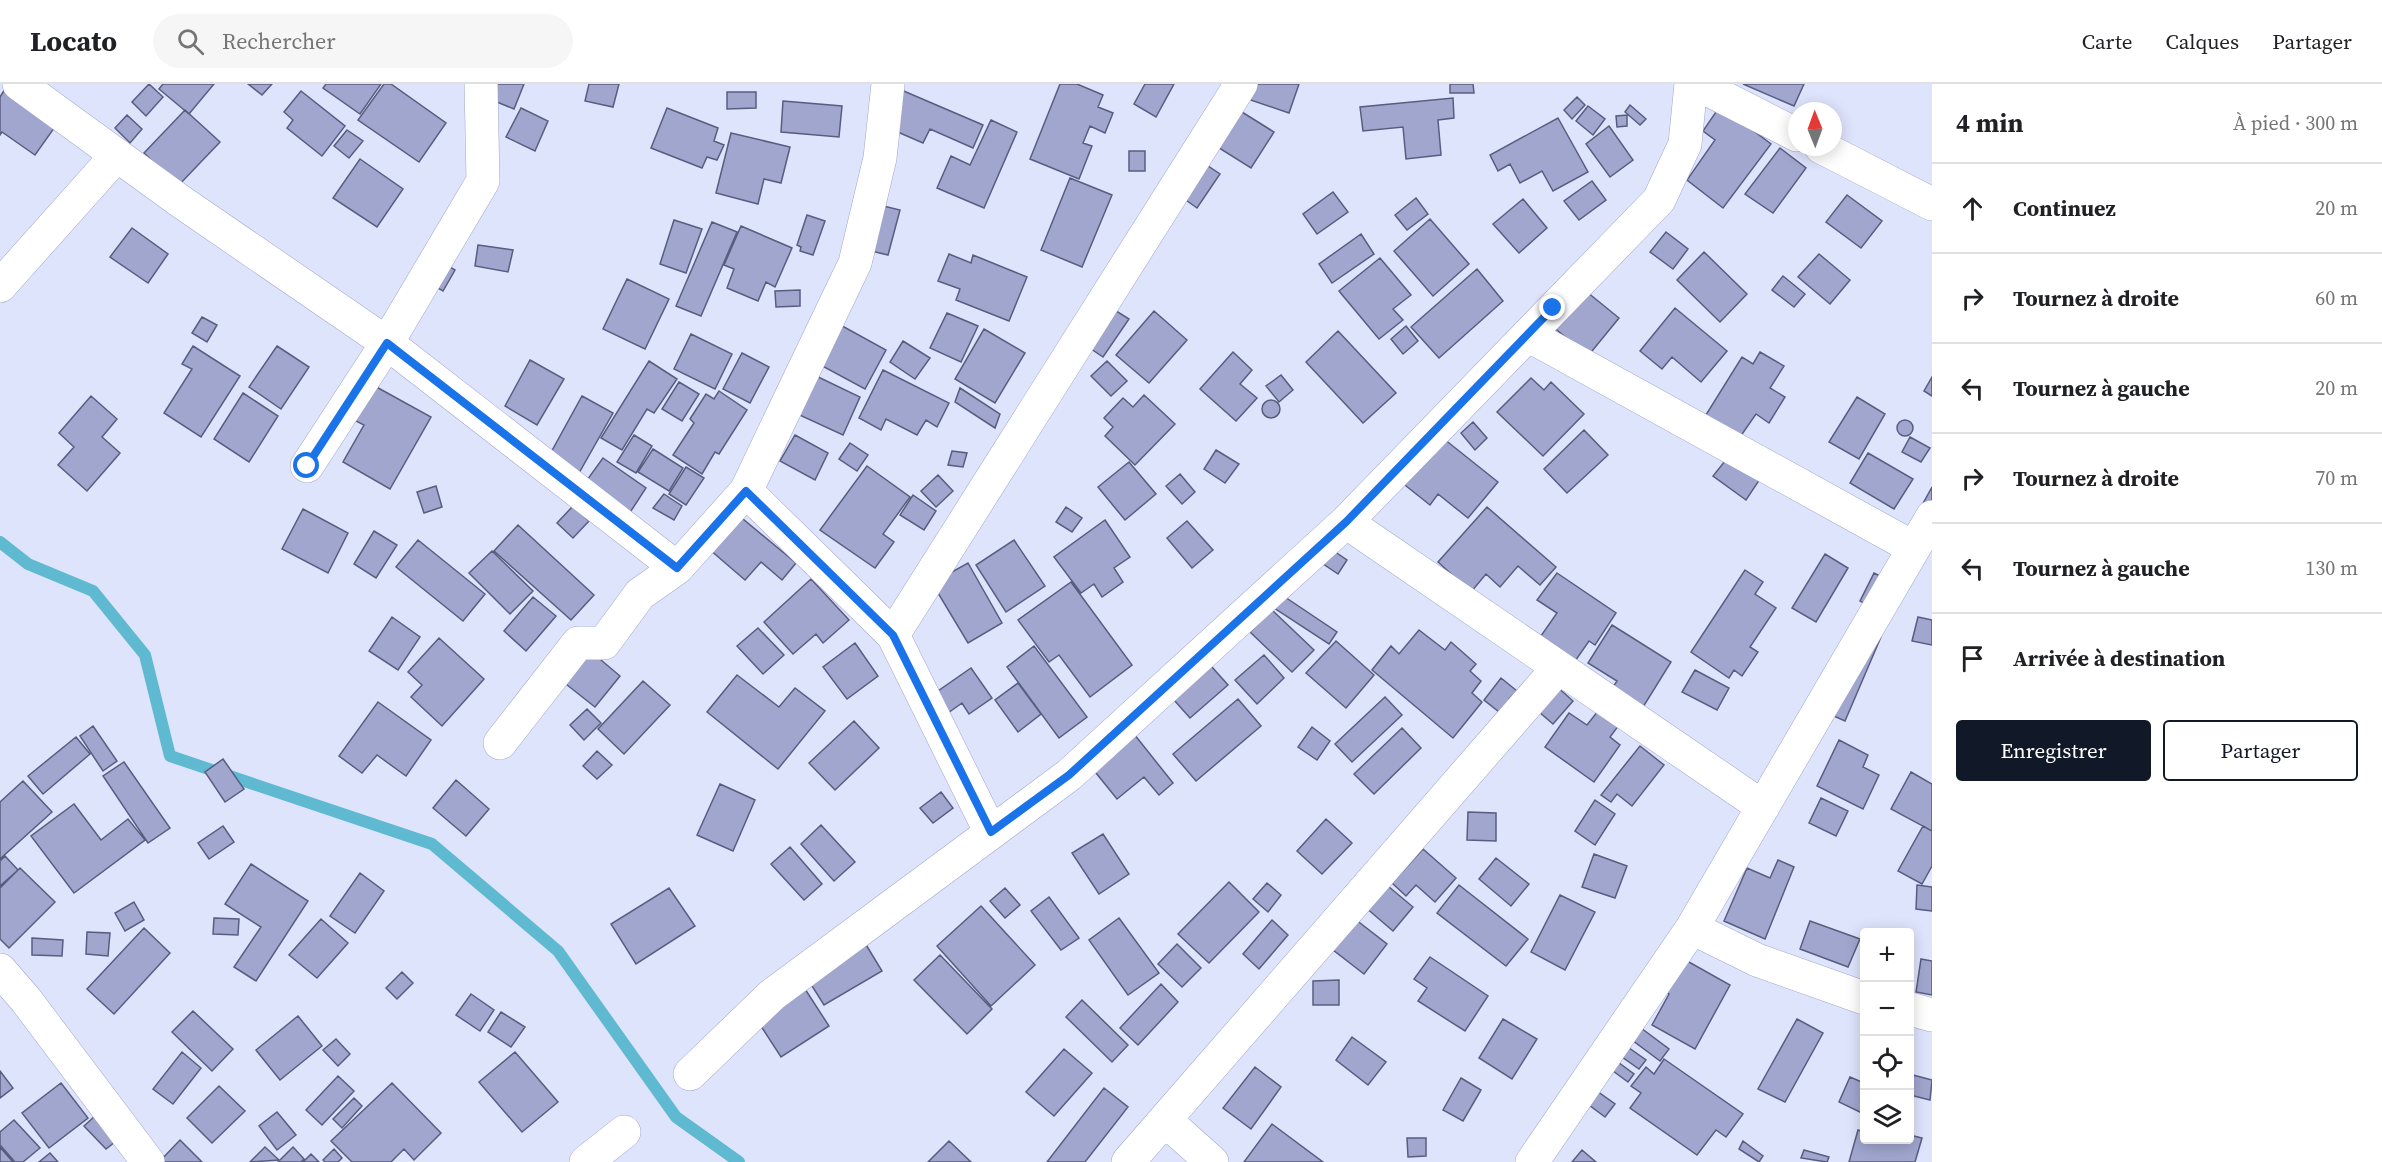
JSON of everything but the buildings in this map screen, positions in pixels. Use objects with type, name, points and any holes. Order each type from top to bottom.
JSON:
[{"type":"street","points":[[307,466],[387,343],[483,181],[481,84]]},
{"type":"street","points":[[500,743],[578,643],[604,643],[640,594],[677,568],[746,491],[855,263],[880,158],[888,84]]},
{"type":"street","points":[[893,635],[1240,84]]},
{"type":"street","points":[[690,1074],[772,994],[1069,775],[1346,522],[1659,200],[1685,144],[1692,84],[1788,131]]},
{"type":"street","points":[[30,87],[117,155],[387,343],[677,568]]},
{"type":"street","points":[[0,286],[117,155]]},
{"type":"street","points":[[1839,156],[1932,204]]},
{"type":"street","points":[[1528,335],[1914,548]]},
{"type":"street","points":[[746,491],[893,635],[991,832]]},
{"type":"street","points":[[1532,1162],[1692,928],[1932,518]]},
{"type":"street","points":[[1346,522],[1763,807]]},
{"type":"street","points":[[1128,1162],[1558,668]]},
{"type":"street","points":[[1692,928],[1757,960],[1860,997]]},
{"type":"street","points":[[0,970],[26,1000],[148,1162]]},
{"type":"street","points":[[1914,1011],[1932,1015]]},
{"type":"street","points":[[1165,1120],[1212,1162]]},
{"type":"street","points":[[586,1162],[624,1132]]},
{"type":"waterway","points":[[0,542],[28,564],[93,591],[145,655],[170,756],[432,844],[558,951],[676,1117],[739,1162]]},
{"type":"route","points":[[307,466],[387,343],[677,568],[746,491],[893,635],[991,832],[1069,775],[1346,522],[1553,308]]}]
